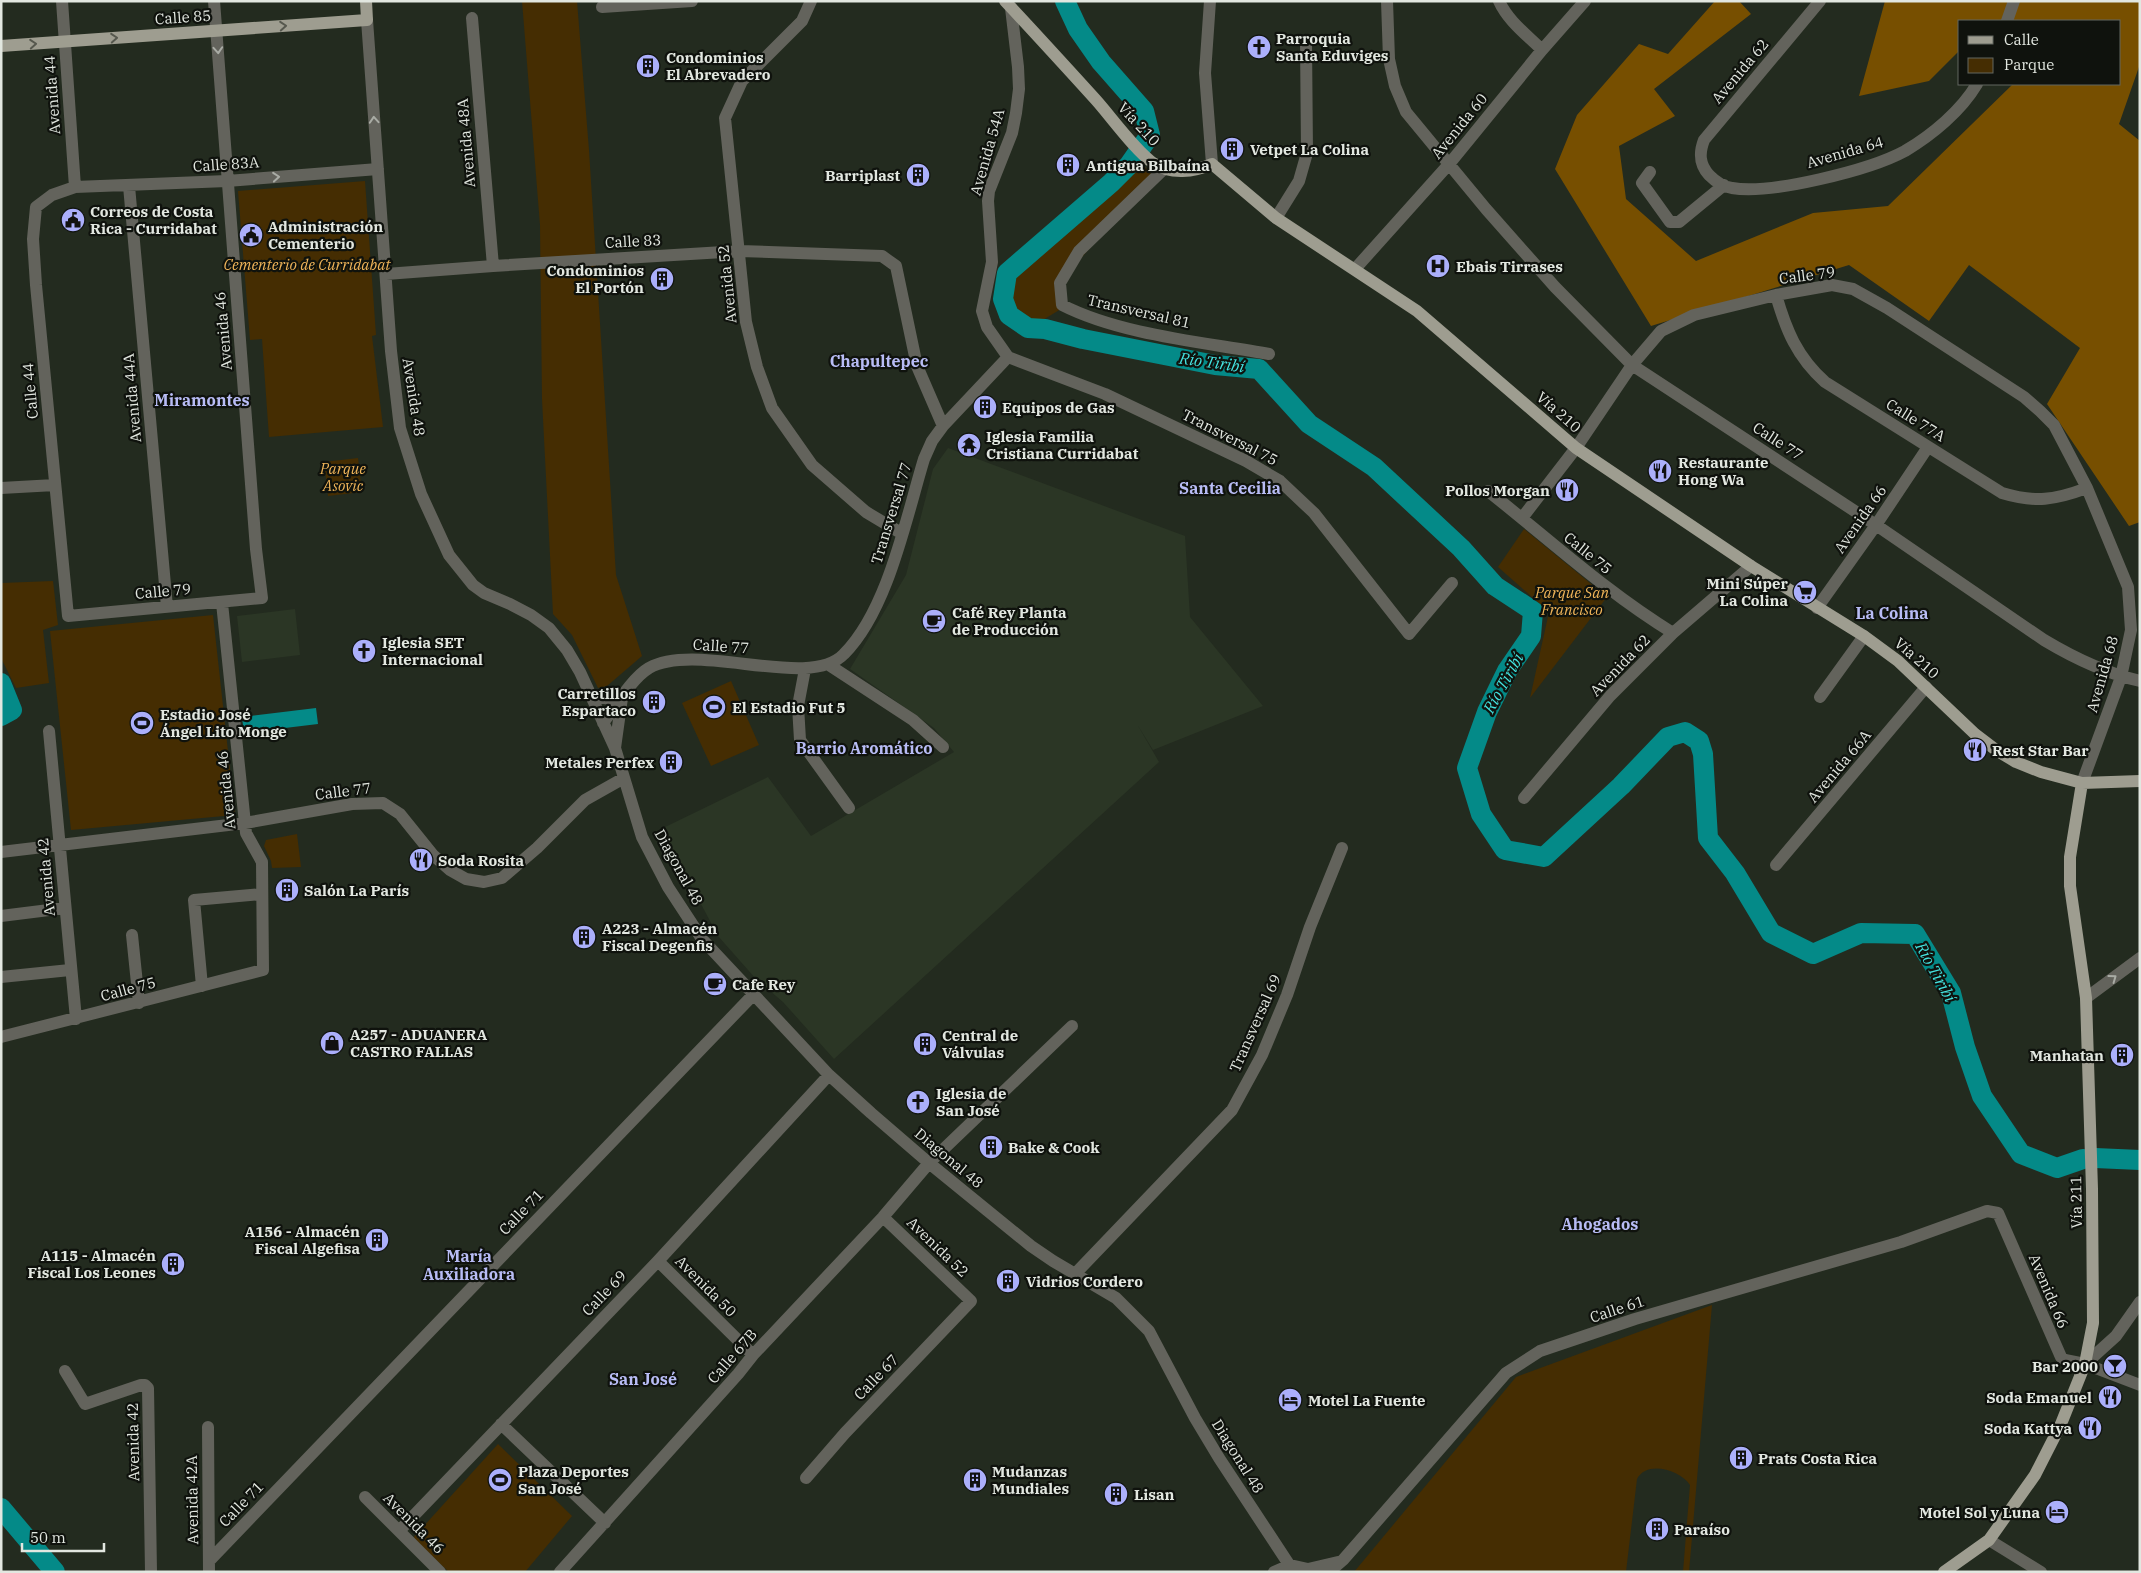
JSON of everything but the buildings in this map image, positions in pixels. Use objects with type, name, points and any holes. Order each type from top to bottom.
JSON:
[{"type":"main road","name":"Avenida 48","points":[[366,1],[367,20]]},
{"type":"main road","name":"Vía 210","points":[[1008,5],[1153,163],[1184,172],[1199,170],[1212,164],[1276,218],[1417,311],[1576,448],[1751,566],[1864,636],[1898,662],[1975,734],[1996,750],[2016,762],[2041,772],[2082,783],[2140,781]]},
{"type":"main road","name":"Calle 85","points":[[1,46],[367,20]]},
{"type":"main road","name":"Vía 211","points":[[1944,1572],[1990,1540],[2035,1475],[2061,1424],[2085,1364],[2093,1323],[2092,1189],[2086,998],[2070,886],[2070,857],[2082,783]]},
{"type":"street","name":"Avenida 44","points":[[62,1],[75,187]]},
{"type":"street","name":"Avenida 46","points":[[214,1],[262,598]]},
{"type":"street","points":[[602,7],[692,1]]},
{"type":"street","name":"Avenida 52","points":[[811,1],[802,21],[742,82],[725,118],[746,322],[757,367],[772,408],[812,465],[866,512],[902,533]]},
{"type":"street","points":[[1210,1],[1206,73],[1212,164]]},
{"type":"street","name":"Calle 77","points":[[1387,1],[1389,58],[1395,86],[1406,112],[1486,209],[1555,287],[1632,365],[1876,525],[2044,640],[2073,658],[2121,677],[2140,681]]},
{"type":"street","points":[[1499,1],[1507,15],[1542,50]]},
{"type":"street","name":"Avenida 60","points":[[1355,269],[1450,163],[1542,50],[1585,1]]},
{"type":"street","name":"Avenida 62","points":[[1703,168],[1700,150],[1704,140],[1820,1]]},
{"type":"street","points":[[2007,20],[2014,1]]},
{"type":"street","name":"Avenida 54A","points":[[1008,5],[1019,90],[1012,133],[989,191],[988,206],[992,262],[982,311],[987,328],[1008,357]]},
{"type":"street","name":"Avenida 48A","points":[[472,18],[493,266]]},
{"type":"street","name":"Avenida 48","points":[[367,20],[391,351],[400,428],[421,494],[449,555],[464,575],[484,593],[531,615],[549,628],[567,650],[603,723]]},
{"type":"street","points":[[1276,218],[1299,181],[1307,153],[1306,40]]},
{"type":"street","name":"Avenida 64","points":[[1703,168],[1710,176],[1724,185],[1744,190],[1830,176],[1881,162],[1906,150],[1946,120],[1975,85]]},
{"type":"street","name":"Transversal 81","points":[[1165,168],[1078,251],[1060,283],[1062,305],[1081,315],[1150,333],[1269,354]]},
{"type":"street","name":"Calle 83A","points":[[75,187],[227,181],[378,169]]},
{"type":"street","points":[[1650,172],[1642,183],[1670,222],[1679,222],[1724,185]]},
{"type":"street","name":"Avenida 44A","points":[[129,186],[166,606]]},
{"type":"street","name":"Calle 44","points":[[68,616],[36,285],[33,224],[36,207],[52,195],[75,187]]},
{"type":"street","name":"Calle 83","points":[[386,274],[740,251],[882,256],[896,266],[917,366],[942,426]]},
{"type":"street","name":"Calle 79","points":[[1576,448],[1632,365],[1661,331],[1678,321],[1694,315],[1776,295],[1821,287],[1844,286],[1853,289],[1886,308],[2024,397],[2040,410],[2054,425],[2087,488]]},
{"type":"street","name":"Calle 77A","points":[[1776,295],[1784,324],[1812,371],[1825,382],[1928,447],[2002,492],[2018,498],[2048,500],[2087,488]]},
{"type":"street","name":"Transversal 77","points":[[829,665],[844,655],[864,630],[886,584],[924,459],[932,442],[942,426],[1008,357]]},
{"type":"street","name":"Transversal 75","points":[[1008,357],[1105,394],[1246,461],[1280,480],[1314,513],[1409,634],[1452,583]]},
{"type":"street","name":"Avenida 66","points":[[1817,608],[1928,447]]},
{"type":"street","points":[[1522,518],[1576,448]]},
{"type":"street","points":[[1,488],[55,485]]},
{"type":"street","name":"Avenida 68","points":[[2082,783],[2121,677],[2131,630],[2128,587],[2087,488]]},
{"type":"street","name":"Calle 75","points":[[1488,491],[1584,571],[1634,609],[1673,634]]},
{"type":"street","name":"Avenida 62","points":[[1524,798],[1610,696],[1673,634],[1751,566]]},
{"type":"street","name":"Calle 79","points":[[68,616],[262,598]]},
{"type":"street","name":"Avenida 46","points":[[222,602],[245,823],[250,843],[262,862],[263,970]]},
{"type":"street","points":[[1820,697],[1864,636]]},
{"type":"street","name":"Calle 77","points":[[603,723],[638,676],[660,663],[685,660],[805,668]]},
{"type":"street","points":[[849,808],[800,740],[798,706],[805,668],[829,665],[913,720],[943,748]]},
{"type":"street","name":"Avenida 66A","points":[[1776,866],[1926,687]]},
{"type":"street","points":[[590,695],[610,699],[622,698],[615,748]]},
{"type":"street","name":"Diagonal 48","points":[[603,723],[615,748],[642,838],[668,887],[702,939],[829,1075],[929,1164],[1031,1246],[1116,1298],[1149,1331],[1195,1418],[1219,1458],[1292,1569]]},
{"type":"street","name":"Avenida 42","points":[[49,731],[76,1019]]},
{"type":"street","name":"Calle 77","points":[[1,852],[245,823],[352,804],[383,803],[400,814],[433,855],[450,870],[466,879],[484,882],[502,878],[537,848],[586,800],[624,778]]},
{"type":"street","name":"Transversal 69","points":[[1074,1274],[1232,1110],[1262,1055],[1287,995],[1310,927],[1342,848]]},
{"type":"street","points":[[202,986],[194,900],[262,894]]},
{"type":"street","points":[[1,916],[65,908]]},
{"type":"street","points":[[132,935],[139,1003]]},
{"type":"street","points":[[2086,998],[2140,958]]},
{"type":"street","points":[[1,977],[70,970]]},
{"type":"street","name":"Calle 75","points":[[1,1037],[263,970]]},
{"type":"street","name":"Calle 71","points":[[209,1566],[754,994]]},
{"type":"street","points":[[929,1164],[1072,1026]]},
{"type":"street","name":"Calle 69","points":[[399,1531],[658,1261],[829,1075]]},
{"type":"street","name":"Calle 67B","points":[[560,1572],[753,1355],[883,1217],[929,1164]]},
{"type":"street","name":"Calle 61","points":[[1329,1572],[1343,1560],[1506,1373],[1536,1353],[1635,1319],[1900,1242],[1987,1211],[1998,1213]]},
{"type":"street","name":"Avenida 66","points":[[1998,1213],[2061,1357],[2064,1360],[2085,1364]]},
{"type":"street","name":"Avenida 52","points":[[883,1217],[971,1301]]},
{"type":"street","name":"Avenida 50","points":[[658,1261],[753,1355]]},
{"type":"street","name":"Calle 67","points":[[806,1478],[845,1433],[971,1301]]},
{"type":"street","points":[[2140,1302],[2116,1336],[2085,1364],[2140,1385]]},
{"type":"street","name":"Avenida 42","points":[[65,1371],[84,1404],[141,1385],[145,1385],[148,1388],[151,1572]]},
{"type":"street","points":[[501,1424],[605,1523]]},
{"type":"street","name":"Avenida 42A","points":[[208,1427],[209,1566]]},
{"type":"street","name":"Avenida 46","points":[[365,1497],[440,1572]]},
{"type":"street","points":[[1990,1540],[2041,1572]]},
{"type":"street","points":[[1274,1572],[1330,1566],[1343,1560]]},
{"type":"street","points":[[1335,1572],[1343,1560]]},
{"type":"shaded area","points":[[1715,1],[1739,1],[1751,14],[1654,89],[1675,116],[1619,146],[1626,199],[1696,261],[1813,213],[1888,206],[2012,85],[2121,85],[2121,20],[1958,20],[1958,52],[1929,81],[1859,96],[1885,1],[2140,1],[2140,64],[2119,124],[2140,141],[2140,522],[2129,526],[2047,404],[2080,348],[1969,265],[1929,321],[1849,265],[1651,326],[1555,169],[1577,115],[1639,44],[1668,54]]},
{"type":"shaded area","points":[[948,448],[1185,536],[1190,617],[1263,706],[1153,750],[1137,724],[1159,762],[834,1059],[783,1002],[756,979],[718,936],[661,829],[768,777],[811,836],[954,752],[934,728],[850,669],[906,575],[933,469]]},
{"type":"shaded area","points":[[295,609],[300,655],[242,662],[237,616]]},
{"type":"green space","points":[[522,1],[577,1],[589,150],[616,575],[642,656],[607,686],[598,688],[572,635],[553,614],[542,399],[540,225]]},
{"type":"green space","points":[[1141,164],[1155,175],[1058,284],[1061,309],[1033,326],[1018,313],[1011,303],[1009,290],[1012,271],[1125,182]]},
{"type":"green space","name":"Cementerio de Curridabat","points":[[365,181],[376,335],[372,336],[383,427],[269,437],[262,339],[250,340],[238,191]]},
{"type":"green space","name":"Parque Asovic","points":[[358,458],[362,492],[328,496],[324,462]]},
{"type":"green space","name":"Parque San Francisco","points":[[1524,529],[1607,597],[1530,698],[1549,612],[1498,567]]},
{"type":"green space","points":[[53,581],[58,625],[43,630],[49,683],[16,688],[1,658],[1,583]]},
{"type":"green space","name":"Estadio José Ángel Lito Monge","points":[[213,615],[235,815],[71,830],[50,631]]},
{"type":"green space","points":[[731,681],[759,745],[711,766],[682,703]]},
{"type":"green space","points":[[297,834],[301,867],[272,868],[264,846],[266,840]]},
{"type":"green space","points":[[1712,1305],[1689,1572],[1683,1572],[1690,1485],[1679,1475],[1664,1469],[1656,1469],[1642,1473],[1637,1479],[1626,1572],[1354,1572],[1516,1377]]},
{"type":"green space","name":"Plaza Deportes San José","points":[[498,1444],[572,1516],[525,1572],[449,1572],[413,1538]]},
{"type":"water","points":[[316,708],[318,724],[244,733],[242,717]]},
{"type":"waterway","name":"Río Tiribí","points":[[1065,1],[1078,29],[1101,62],[1144,111],[1150,135],[1129,165],[1111,183],[1007,273],[1003,299],[1009,315],[1028,328],[1045,329],[1083,339],[1215,365],[1259,369],[1309,424],[1374,467],[1461,548],[1495,586],[1533,611],[1531,636],[1507,671],[1487,712],[1467,768],[1481,814],[1505,850],[1544,857],[1621,786],[1668,737],[1685,732],[1699,741],[1703,754],[1708,838],[1735,873],[1771,933],[1813,954],[1861,933],[1915,934],[1951,993],[1965,1047],[1982,1096],[2021,1154],[2057,1168],[2083,1159]]},
{"type":"waterway","points":[[1,683],[12,710],[1,716]]},
{"type":"waterway","name":"Río Tiribí","points":[[2095,1158],[2140,1160]]},
{"type":"waterway","points":[[1,1508],[55,1572]]},
{"type":"place","name":"Parroquia Santa Eduviges","points":[[1259,47]]},
{"type":"place","name":"Condominios El Abrevadero","points":[[648,66]]},
{"type":"place","name":"Vetpet La Colina","points":[[1232,149]]},
{"type":"place","name":"Antigua Bilbaína","points":[[1068,165]]},
{"type":"place","name":"Barriplast","points":[[918,175]]},
{"type":"place","name":"Correos de Costa Rica - Curridabat","points":[[73,220]]},
{"type":"place","name":"Administración Cementerio","points":[[251,235]]},
{"type":"place","name":"Ebais Tirrases","points":[[1438,266]]},
{"type":"place","name":"Condominios El Portón","points":[[662,279]]},
{"type":"place","name":"Equipos de Gas","points":[[985,407]]},
{"type":"place","name":"Iglesia Familia Cristiana Curridabat","points":[[969,445]]},
{"type":"place","name":"Restaurante Hong Wa","points":[[1660,471]]},
{"type":"place","name":"Pollos Morgan","points":[[1567,490]]},
{"type":"place","name":"Mini Súper La Colina","points":[[1805,592]]},
{"type":"place","name":"Café Rey Planta de Producción","points":[[934,621]]},
{"type":"place","name":"Iglesia SET Internacional","points":[[364,651]]},
{"type":"place","name":"Carretillos Espartaco","points":[[654,702]]},
{"type":"place","name":"El Estadio Fut 5","points":[[714,707]]},
{"type":"place","name":"Estadio José Ángel Lito Monge","points":[[142,723]]},
{"type":"place","name":"Rest Star Bar","points":[[1975,750]]},
{"type":"place","name":"Metales Perfex","points":[[671,762]]},
{"type":"place","name":"Soda Rosita","points":[[421,860]]},
{"type":"place","name":"Salón La París","points":[[287,890]]},
{"type":"place","name":"A223 - Almacén Fiscal Degenfis","points":[[584,937]]},
{"type":"place","name":"Cafe Rey","points":[[715,984]]},
{"type":"place","name":"A257 - ADUANERA CASTRO FALLAS","points":[[332,1043]]},
{"type":"place","name":"Central de Válvulas","points":[[925,1044]]},
{"type":"place","name":"Manhatan","points":[[2122,1055]]},
{"type":"place","name":"Iglesia de San José","points":[[918,1102]]},
{"type":"place","name":"Bake & Cook","points":[[991,1147]]},
{"type":"place","name":"A156 - Almacén Fiscal Algefisa","points":[[377,1240]]},
{"type":"place","name":"A115 - Almacén Fiscal Los Leones","points":[[173,1264]]},
{"type":"place","name":"Vidrios Cordero","points":[[1008,1281]]},
{"type":"place","name":"Bar 2000","points":[[2115,1366]]},
{"type":"place","name":"Soda Emanuel","points":[[2110,1397]]},
{"type":"place","name":"Motel La Fuente","points":[[1290,1400]]},
{"type":"place","name":"Soda Kattya","points":[[2090,1428]]},
{"type":"place","name":"Prats Costa Rica","points":[[1741,1458]]},
{"type":"place","name":"Plaza Deportes San José","points":[[500,1480]]},
{"type":"place","name":"Mudanzas Mundiales","points":[[975,1480]]},
{"type":"place","name":"Lisan","points":[[1116,1494]]},
{"type":"place","name":"Motel Sol y Luna","points":[[2057,1512]]},
{"type":"place","name":"Paraíso","points":[[1657,1529]]},
{"type":"district","name":"Chapultepec","points":[[879,361]]},
{"type":"district","name":"Miramontes","points":[[202,400]]},
{"type":"district","name":"Santa Cecilia","points":[[1230,488]]},
{"type":"district","name":"La Colina","points":[[1892,613]]},
{"type":"district","name":"Barrio Aromático","points":[[864,748]]},
{"type":"district","name":"Ahogados","points":[[1600,1224]]},
{"type":"district","name":"María Auxiliadora","points":[[469,1265]]},
{"type":"district","name":"San José","points":[[643,1379]]}]
